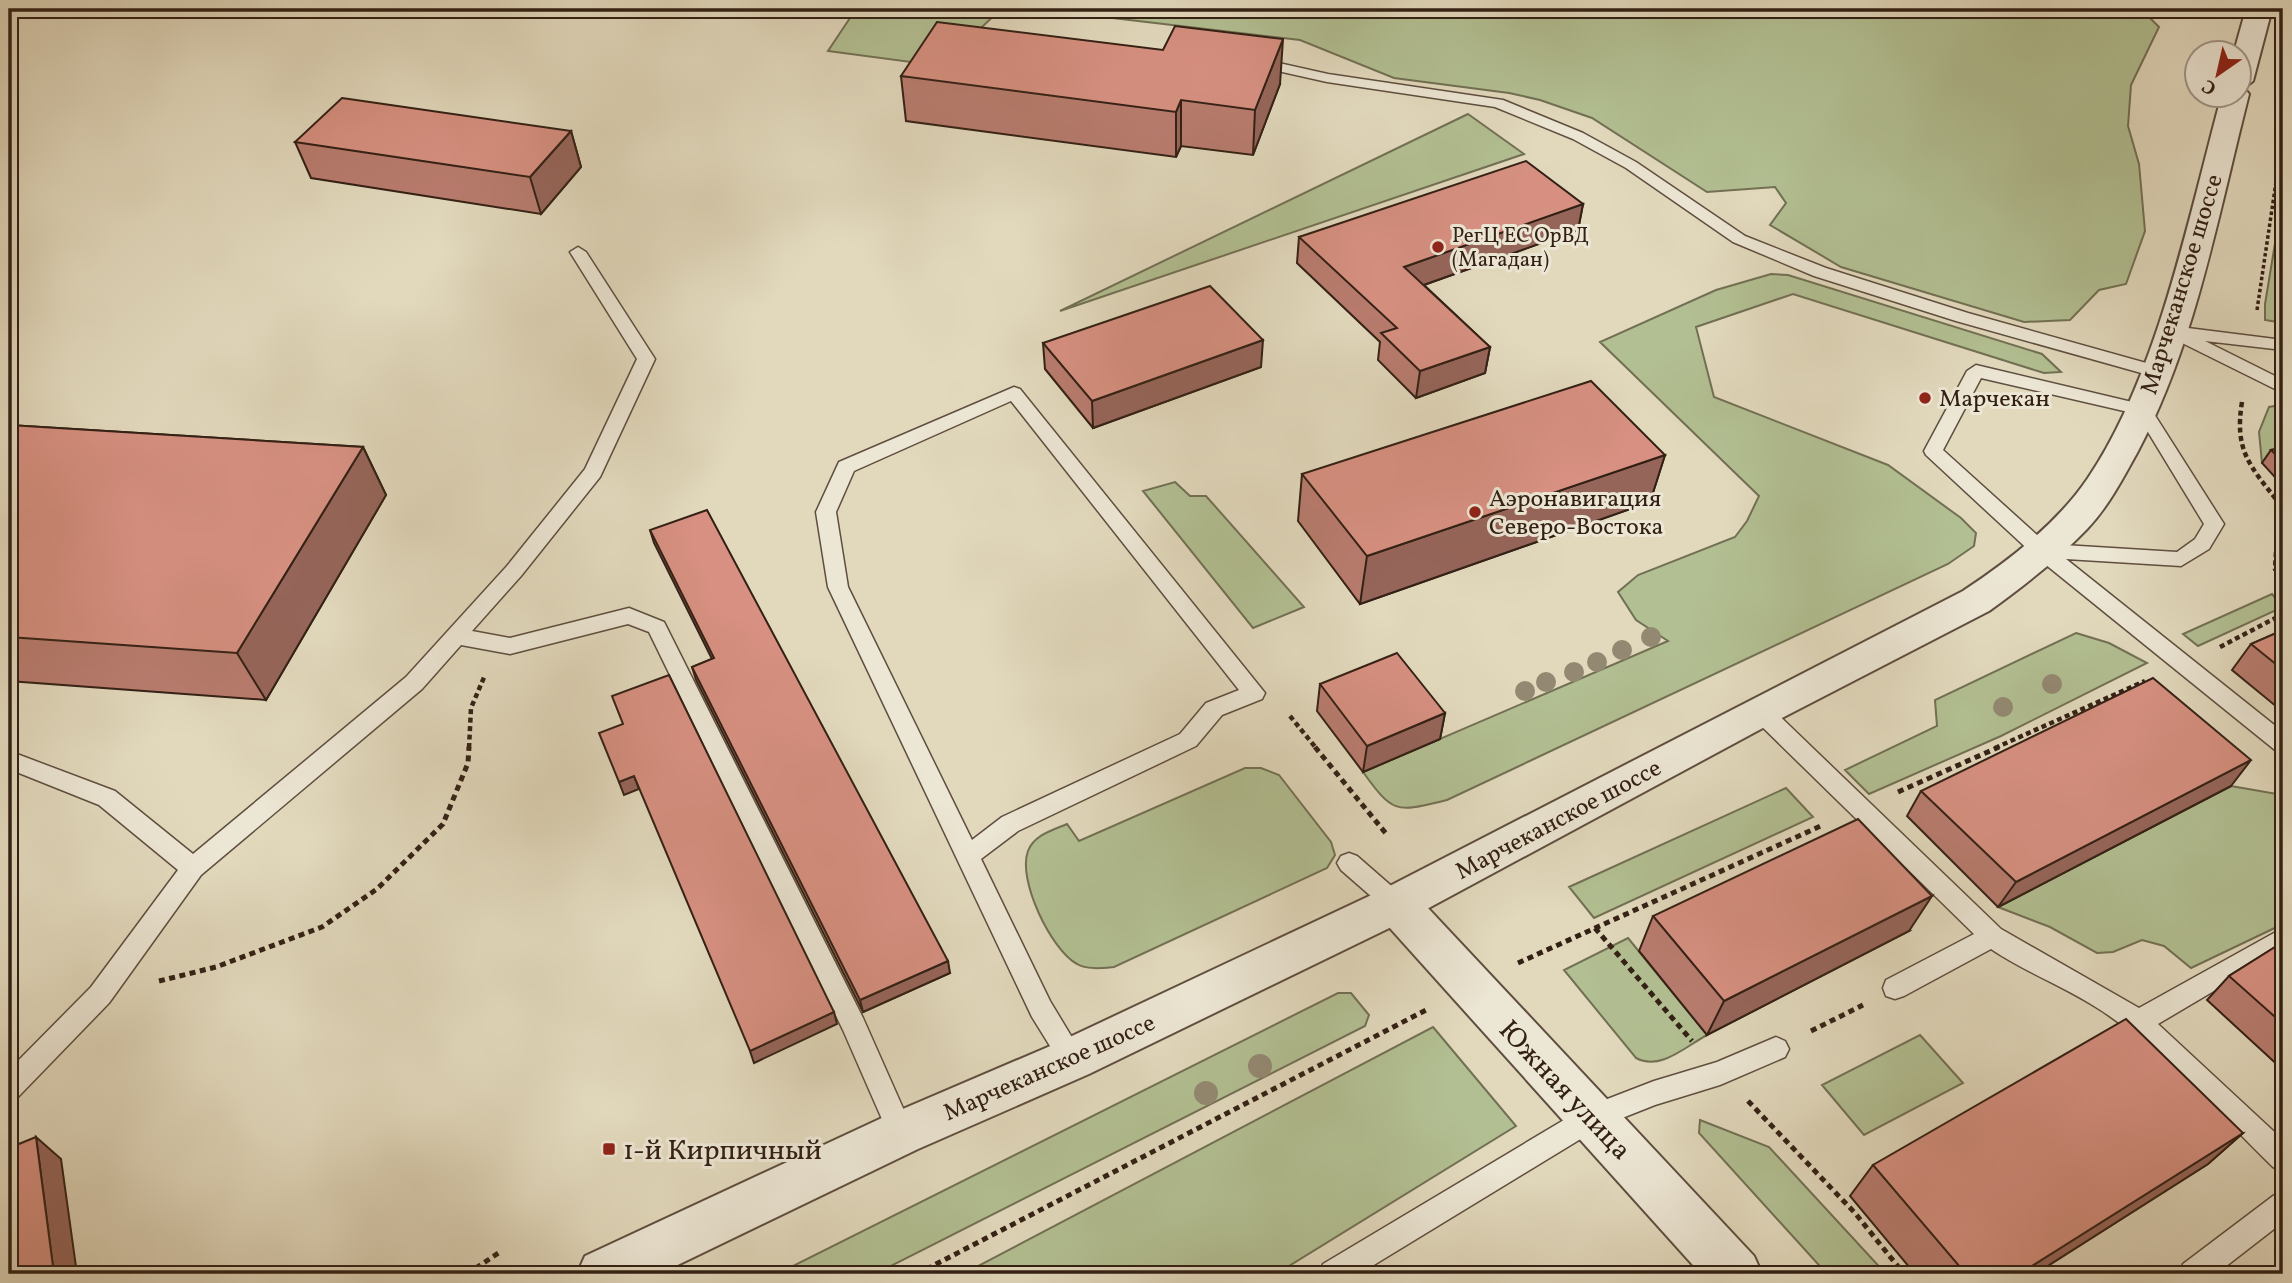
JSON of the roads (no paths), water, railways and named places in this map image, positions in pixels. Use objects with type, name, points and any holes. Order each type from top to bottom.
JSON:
[{"type":"street","points":[[2251,38],[2259,9]]},
{"type":"street","name":"Марчеканское шоссе","points":[[603,1274],[901,1133],[1072,1059],[1396,904],[1760,710],[1976,601],[2042,551],[2075,519],[2102,485],[2143,410],[2172,331],[2232,108]]},
{"type":"street","name":"Южная улица","points":[[1396,904],[1736,1274]]},
{"type":"lane","points":[[1240,60],[1280,65],[1327,78],[1498,103],[1578,136],[1631,165],[1740,239],[1820,272],[1962,317],[2158,372]]},
{"type":"lane","points":[[9,1088],[100,995],[193,868],[414,683],[514,571],[593,472],[646,359],[578,252]]},
{"type":"lane","points":[[2172,331],[2283,345]]},
{"type":"lane","points":[[2172,331],[2283,387]]},
{"type":"lane","points":[[2042,551],[2181,559],[2202,544],[2214,524],[2143,410],[1976,371],[1933,451],[2042,551],[2283,744]]},
{"type":"lane","points":[[968,856],[1010,824],[1188,740],[1214,709],[1254,692],[1014,393],[846,467],[827,512],[838,587],[1041,1009],[1072,1059]]},
{"type":"lane","points":[[456,636],[510,646],[629,616],[657,627],[854,1026],[901,1133]]},
{"type":"lane","points":[[1760,710],[1992,936],[2036,965],[2094,992],[2138,1022],[2283,1158]]},
{"type":"lane","points":[[9,760],[107,798],[193,868]]},
{"type":"lane","points":[[1349,863],[1396,904]]},
{"type":"lane","points":[[1895,988],[1992,936]]},
{"type":"lane","points":[[2138,1022],[2283,938]]},
{"type":"lane","points":[[1333,1274],[1593,1117],[1720,1073],[1776,1049]]},
{"type":"lane","points":[[2193,1274],[2283,1205]]},
{"type":"place","name":"РегЦ ЕС ОрВД (Магадан)","points":[[1438,247]]},
{"type":"place","name":"Марчекан","points":[[1925,398]]},
{"type":"place","name":"Аэронавигация Северо-Востока","points":[[1475,512]]},
{"type":"place","name":"1-й Кирпичный","points":[[609,1149]]}]
